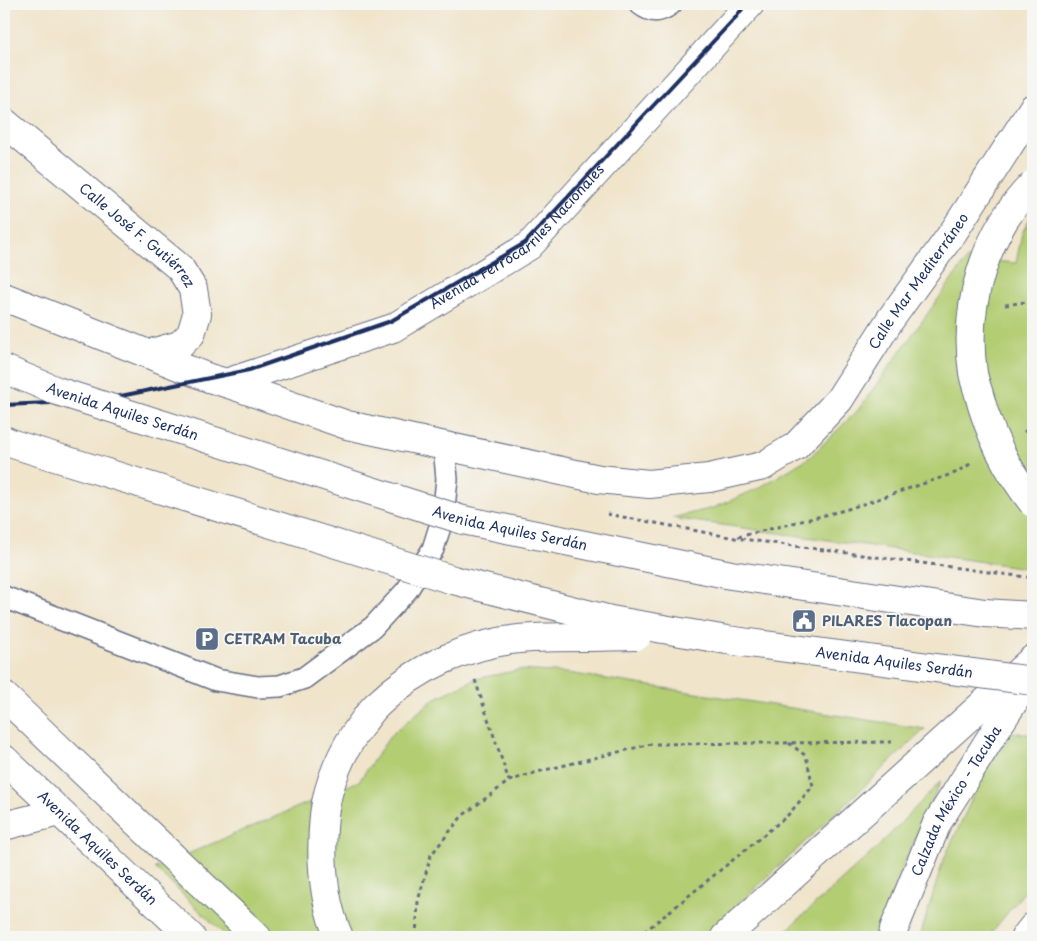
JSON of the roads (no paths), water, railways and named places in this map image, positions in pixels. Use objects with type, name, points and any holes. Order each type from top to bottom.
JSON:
[{"type":"main road","name":"Avenida Ferrocarriles Nacionales","points":[[226,383],[393,328],[529,246],[750,4]]},
{"type":"main road","name":"Calle Mar Mediterráneo","points":[[444,446],[599,479],[650,484],[709,478],[763,466],[796,446],[839,400],[890,320],[954,231],[1030,118]]},
{"type":"main road","name":"Calle José F. Gutiérrez","points":[[4,122],[180,268],[193,289],[198,314],[192,334],[180,345],[148,354]]},
{"type":"main road","points":[[1033,184],[1012,210],[997,233],[987,255],[974,301],[972,350],[973,374],[987,422],[1010,469],[1033,502]]},
{"type":"main road","points":[[4,297],[209,378],[347,425],[444,446]]},
{"type":"main road","name":"Avenida Aquiles Serdán","points":[[4,369],[56,391],[463,520],[731,575],[985,612],[1033,616]]},
{"type":"main road","name":"Avenida Aquiles Serdán","points":[[4,440],[453,580],[612,620],[727,640],[1033,681]]},
{"type":"main road","points":[[339,937],[325,894],[322,830],[326,804],[333,778],[355,733],[376,705],[398,686],[442,660],[488,644],[518,639],[631,636],[727,640]]},
{"type":"main road","points":[[726,936],[1033,659]]},
{"type":"main road","points":[[953,670],[1033,696]]},
{"type":"main road","name":"Calzada México - Tacuba","points":[[893,937],[894,929],[937,823],[1033,672]]},
{"type":"main road","points":[[4,696],[257,937]]},
{"type":"main road","name":"Avenida Aquiles Serdán","points":[[4,758],[191,937]]},
{"type":"main road","points":[[4,826],[59,812]]},
{"type":"main road","points":[[1025,937],[1033,927]]},
{"type":"lane","points":[[640,4],[654,11],[663,10],[671,4]]},
{"type":"lane","points":[[4,597],[216,680],[258,687],[280,686],[304,678],[374,627],[407,590],[433,549],[443,517],[447,479],[444,446]]},
{"type":"railway","points":[[4,405],[96,401],[249,370],[391,321],[525,243],[746,4]]},
{"type":"place","name":"PILARES Tlacopan","points":[[804,621]]},
{"type":"place","name":"CETRAM Tacuba","points":[[207,639]]}]
